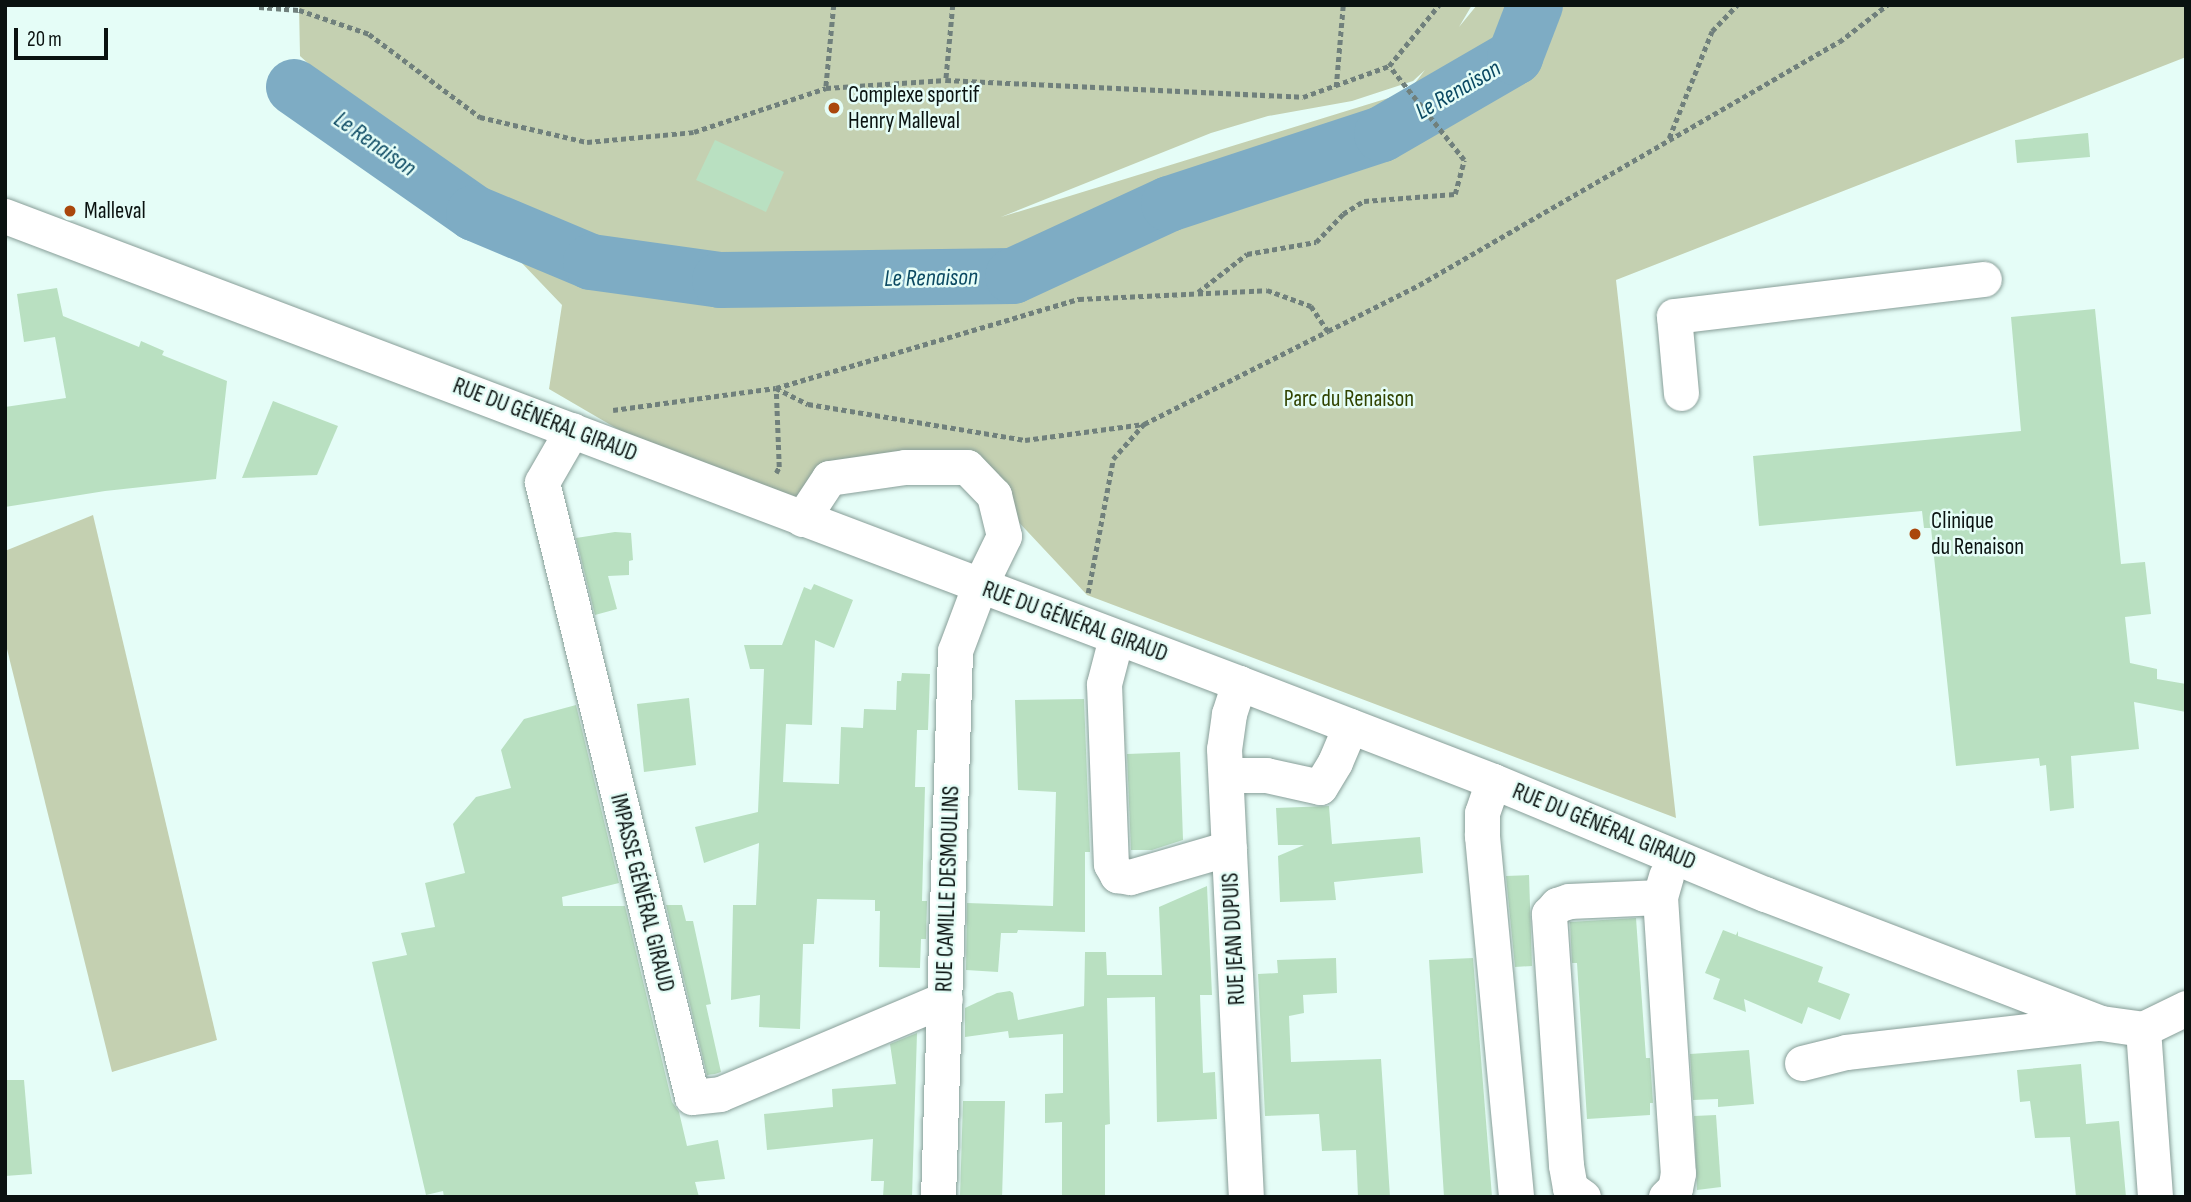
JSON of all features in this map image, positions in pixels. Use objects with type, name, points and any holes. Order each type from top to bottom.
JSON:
[{"type":"street","name":"RUE DU GÉNÉRAL GIRAUD","points":[[5,216],[979,587],[1239,683],[2101,1023],[2143,1029]]},
{"type":"street","points":[[1681,393],[1674,316],[1984,279]]},
{"type":"street","name":"IMPASSE GÉNÉRAL GIRAUD","points":[[572,430],[542,482],[692,1097],[720,1094],[945,999]]},
{"type":"street","name":"RUE CAMILLE DESMOULINS","points":[[802,519],[829,478],[905,467],[967,467],[994,495],[1004,536],[979,587],[955,651],[938,1197]]},
{"type":"street","points":[[1116,638],[1104,684],[1111,864],[1117,875],[1130,877],[1229,848]]},
{"type":"street","name":"RUE JEAN DUPUIS","points":[[1239,683],[1226,730],[1226,775],[1246,1197]]},
{"type":"street","points":[[1226,775],[1266,775],[1320,787],[1335,762],[1350,726]]},
{"type":"street","points":[[1493,781],[1482,813],[1482,836],[1516,1197]]},
{"type":"street","points":[[1666,1197],[1675,1188],[1678,1173],[1660,897],[1672,855]]},
{"type":"street","points":[[1583,1197],[1570,1188],[1566,1165],[1549,914],[1557,905],[1569,901],[1660,897]]},
{"type":"street","points":[[2155,1197],[2143,1029],[2186,1008]]},
{"type":"street","points":[[1802,1063],[1846,1052],[2101,1023]]},
{"type":"path","points":[[826,88],[834,5]]},
{"type":"path","points":[[946,80],[953,5]]},
{"type":"path","points":[[1336,87],[1343,5]]},
{"type":"path","points":[[259,7],[299,10],[369,34],[480,117],[587,142],[694,132],[826,88],[946,80],[1303,97],[1389,66],[1439,5]]},
{"type":"path","points":[[1669,139],[1712,31],[1737,5]]},
{"type":"path","points":[[776,388],[808,404],[1025,440],[1144,424],[1419,285],[1839,42],[1887,5]]},
{"type":"path","points":[[1197,293],[1247,254],[1316,242],[1343,214],[1364,201],[1455,194],[1464,160],[1389,66]]},
{"type":"path","points":[[572,430],[611,411],[646,403],[776,388],[1079,299],[1267,290],[1311,306],[1328,331]]},
{"type":"path","points":[[774,476],[779,467],[776,388]]},
{"type":"path","points":[[1088,594],[1113,459],[1144,424]]},
{"type":"green space","name":"Parc du Renaison","points":[[299,5],[1472,5],[1459,27],[1477,5],[2186,5],[2186,57],[1616,280],[1676,818],[1087,595],[967,467],[830,474],[802,519],[621,431],[549,389],[562,305],[474,213],[300,56]],"holes":[[[1425,70],[1408,92],[1001,217],[1211,133],[1268,116],[1352,101],[1413,81]]]},
{"type":"green space","points":[[93,515],[217,1040],[112,1072],[5,641],[5,551]]},
{"type":"building","points":[[2088,133],[2090,157],[2017,163],[2015,140]]},
{"type":"building","points":[[715,140],[784,172],[766,212],[696,180]]},
{"type":"building","points":[[57,288],[63,316],[139,347],[141,341],[164,351],[162,355],[227,381],[216,479],[105,491],[5,507],[5,407],[66,398],[55,337],[24,342],[17,294]]},
{"type":"building","points":[[2095,309],[2121,564],[2145,562],[2151,614],[2125,617],[2130,663],[2157,669],[2157,679],[2186,684],[2186,712],[2134,702],[2139,749],[2071,756],[2074,808],[2050,811],[2046,765],[2040,766],[2039,758],[1956,766],[1931,528],[1924,528],[1922,511],[1759,526],[1753,456],[2021,431],[2011,317]]},
{"type":"building","points":[[273,401],[338,426],[317,475],[242,478]]},
{"type":"building","points":[[615,532],[631,533],[633,560],[629,561],[629,575],[608,576],[617,609],[595,615],[576,538]]},
{"type":"building","points":[[814,584],[853,600],[834,648],[815,640],[812,725],[786,724],[783,782],[839,784],[841,727],[863,728],[864,709],[896,710],[897,681],[901,681],[902,673],[930,674],[928,730],[917,730],[915,787],[925,787],[922,901],[927,901],[926,939],[921,939],[920,968],[879,967],[880,911],[875,911],[875,900],[817,899],[814,944],[803,944],[800,1029],[759,1027],[760,995],[731,1000],[733,905],[756,905],[759,843],[704,863],[695,827],[758,812],[764,669],[750,669],[744,645],[782,645],[804,587],[811,590]]},
{"type":"building","points":[[689,698],[696,765],[644,772],[637,704]]},
{"type":"building","points":[[1084,699],[1090,852],[1085,852],[1085,932],[1018,930],[1017,933],[1001,933],[998,972],[966,970],[967,903],[1053,906],[1056,792],[1018,790],[1015,700]]},
{"type":"building","points":[[576,705],[619,883],[562,897],[563,906],[625,906],[672,1102],[679,1112],[687,1146],[718,1140],[725,1179],[695,1182],[699,1197],[444,1197],[443,1191],[426,1195],[372,962],[407,955],[401,933],[435,927],[425,883],[465,873],[453,824],[476,797],[511,788],[501,750],[524,719]]},
{"type":"building","points":[[1180,752],[1183,840],[1152,850],[1131,850],[1127,754]]},
{"type":"building","points":[[1329,806],[1332,844],[1420,837],[1423,873],[1334,882],[1336,900],[1280,902],[1278,856],[1304,845],[1278,845],[1276,808]]},
{"type":"building","points":[[1529,875],[1532,966],[1515,967],[1506,876]]},
{"type":"building","points":[[1207,886],[1212,995],[1200,995],[1203,1073],[1215,1072],[1217,1119],[1157,1122],[1155,997],[1107,998],[1110,1124],[1105,1125],[1105,1197],[1062,1197],[1062,1122],[1045,1123],[1045,1094],[1063,1093],[1063,1034],[1009,1038],[1008,1031],[965,1037],[965,1008],[997,993],[1010,991],[1013,993],[1018,1020],[1084,1006],[1085,952],[1106,952],[1107,975],[1162,975],[1159,907]]},
{"type":"building","points":[[666,905],[682,905],[686,921],[693,921],[711,1004],[706,1005],[721,1072],[715,1074],[707,1075]]},
{"type":"building","points":[[1636,918],[1646,1058],[1650,1058],[1653,1103],[1650,1103],[1650,1115],[1587,1119],[1577,963],[1572,963],[1570,922]]},
{"type":"building","points":[[1723,930],[1736,935],[1738,931],[1738,936],[1823,967],[1818,982],[1850,994],[1840,1020],[1808,1007],[1802,1024],[1744,999],[1746,1012],[1713,999],[1720,979],[1705,973]]},
{"type":"building","points":[[1336,958],[1337,993],[1303,995],[1304,1013],[1289,1016],[1291,1062],[1381,1059],[1390,1197],[1358,1197],[1356,1150],[1322,1151],[1319,1114],[1265,1116],[1258,974],[1278,973],[1277,960]]},
{"type":"building","points":[[1473,958],[1492,1197],[1444,1197],[1429,960]]},
{"type":"building","points":[[917,1033],[912,1197],[883,1197],[884,1181],[871,1181],[873,1139],[767,1150],[764,1114],[833,1107],[832,1089],[896,1084],[890,1044]]},
{"type":"building","points":[[1749,1050],[1754,1104],[1718,1107],[1718,1099],[1693,1100],[1690,1054]]},
{"type":"building","points":[[2081,1064],[2086,1124],[2119,1121],[2126,1197],[2076,1197],[2070,1137],[2035,1138],[2030,1101],[2020,1102],[2017,1070]]},
{"type":"building","points":[[5,1080],[24,1080],[32,1174],[5,1176]]},
{"type":"building","points":[[963,1101],[1005,1101],[1002,1197],[960,1197]]},
{"type":"building","points":[[1716,1115],[1721,1187],[1697,1190],[1694,1116]]},
{"type":"waterway","name":"Le Renaison","points":[[294,87],[474,213],[591,262],[720,280],[1013,276],[1169,204],[1382,134],[1515,57],[1535,5]]},
{"type":"place","name":"Complexe sportif Henry Malleval","points":[[834,108]]},
{"type":"place","name":"Malleval","points":[[70,211]]},
{"type":"place","name":"Clinique du Renaison","points":[[1915,534]]}]
